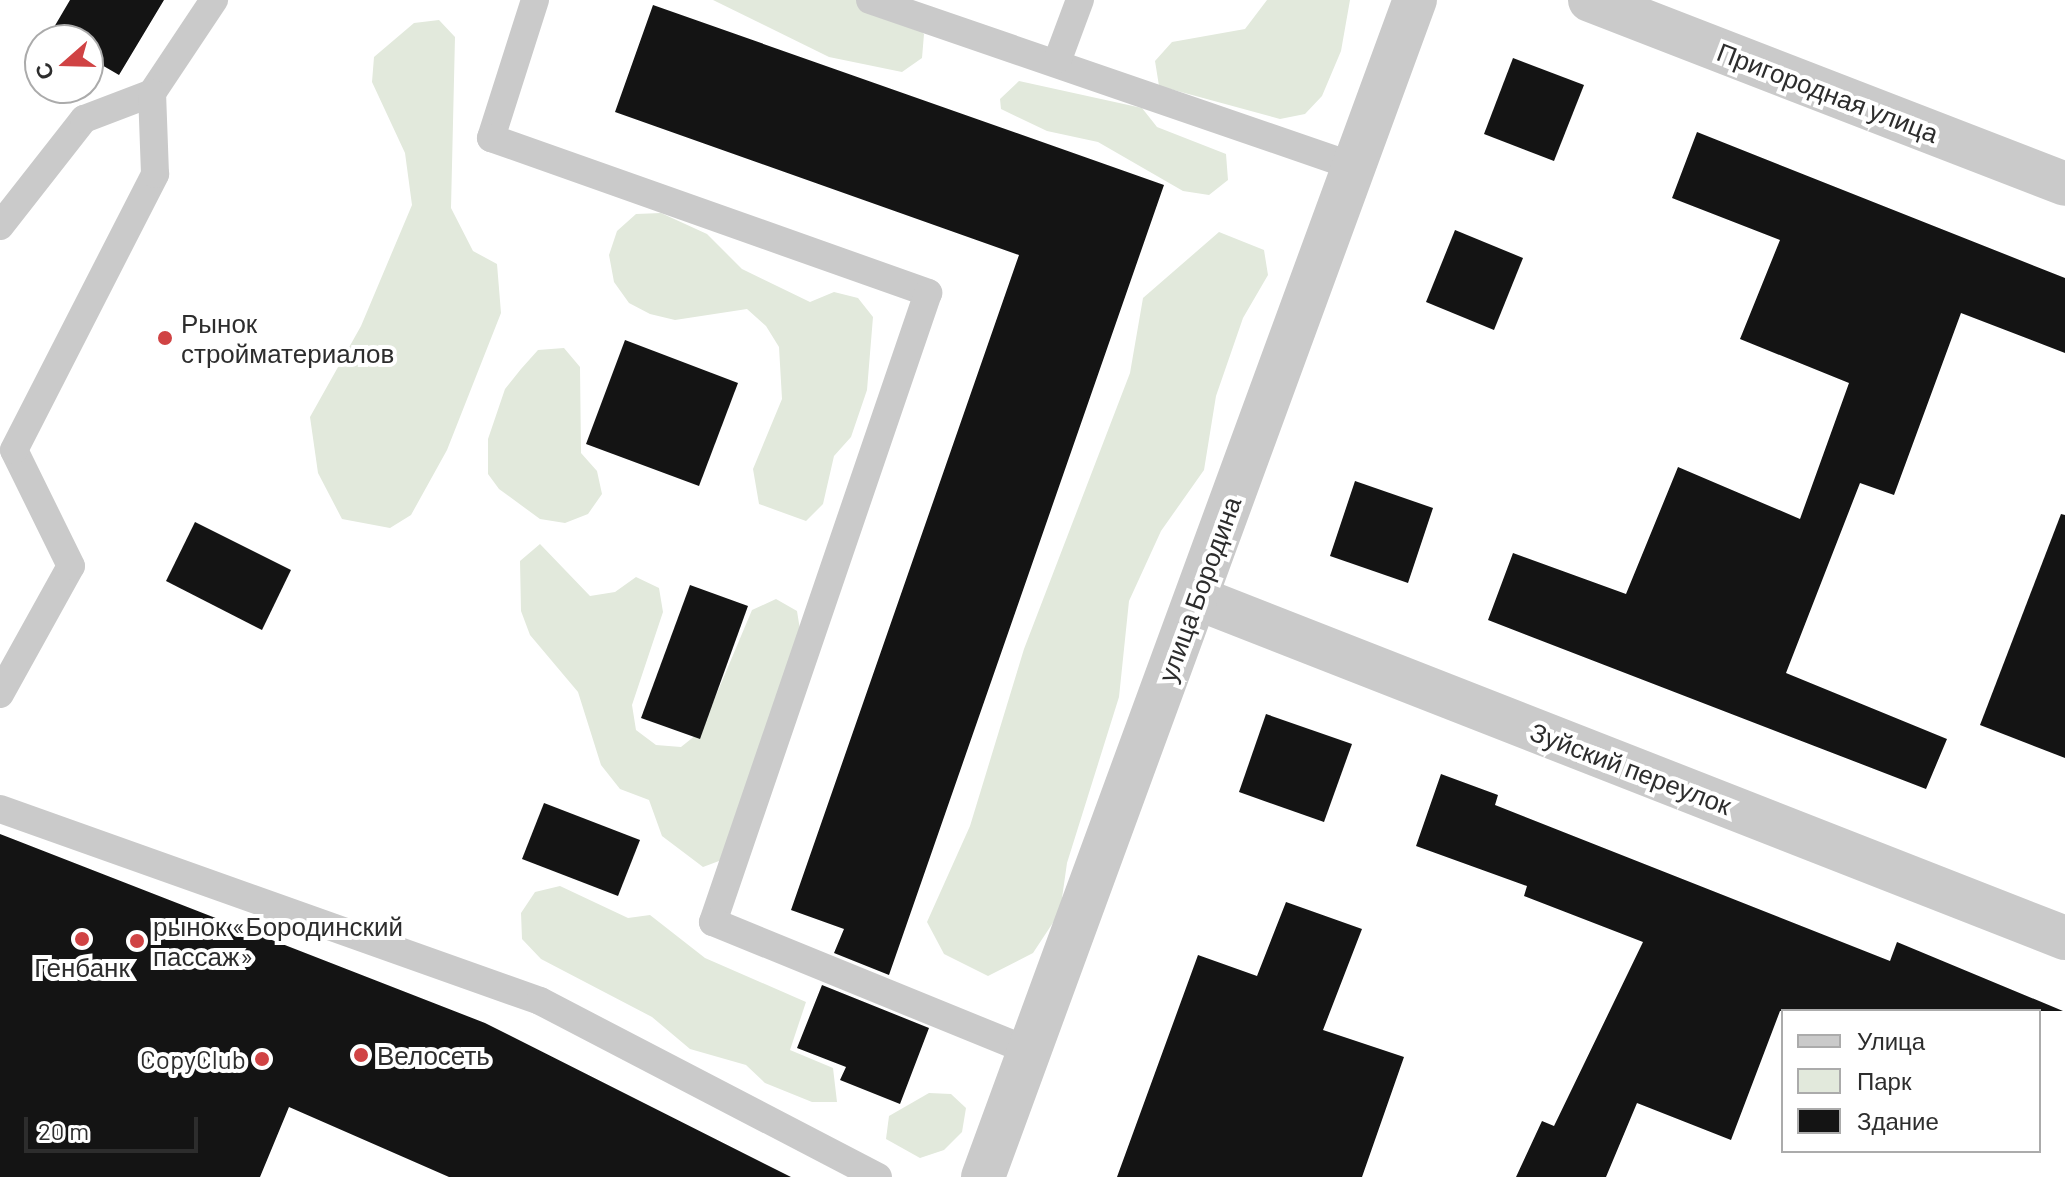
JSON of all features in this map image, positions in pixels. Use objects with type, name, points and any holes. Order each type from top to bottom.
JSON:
[{"type":"street","name":"улица Бородина","points":[[983,1177],[1197,598],[1350,165],[1415,0]]},
{"type":"street","name":"Пригородная улица","points":[[1590,0],[2065,184]]},
{"type":"street","name":"Зуйский переулок","points":[[1197,598],[2065,938]]},
{"type":"lane","points":[[0,226],[84,119],[152,93],[214,0]]},
{"type":"lane","points":[[535,0],[491,138],[928,293],[713,922],[1029,1051]]},
{"type":"lane","points":[[870,0],[1058,59],[1350,165]]},
{"type":"lane","points":[[1058,59],[1080,0]]},
{"type":"lane","points":[[0,694],[71,566],[7,446],[155,174],[152,93]]},
{"type":"lane","points":[[0,809],[540,1001],[878,1177]]},
{"type":"green space","points":[[713,0],[888,0],[924,34],[922,58],[902,72],[829,57]]},
{"type":"green space","points":[[1267,0],[1350,0],[1341,51],[1322,96],[1305,114],[1280,119],[1159,86],[1155,61],[1172,42],[1245,29]]},
{"type":"green space","points":[[439,20],[455,37],[451,208],[473,251],[497,264],[501,313],[447,450],[411,515],[390,528],[342,519],[318,473],[310,417],[361,326],[412,205],[405,153],[372,82],[374,57],[414,23]]},
{"type":"green space","points":[[1019,81],[1142,108],[1157,127],[1226,154],[1228,180],[1209,195],[1183,191],[1098,142],[1047,131],[1001,109],[1000,99]]},
{"type":"green space","points":[[661,213],[707,234],[742,269],[810,302],[834,292],[858,298],[873,317],[867,390],[851,437],[834,456],[823,504],[806,521],[759,504],[753,469],[782,399],[779,347],[766,326],[747,309],[675,320],[650,314],[629,303],[614,282],[609,255],[617,231],[636,214]]},
{"type":"green space","points":[[1219,232],[1264,250],[1268,275],[1243,318],[1216,396],[1204,470],[1161,531],[1129,601],[1119,697],[1067,863],[1060,912],[1033,953],[988,976],[944,954],[927,922],[970,826],[1024,649],[1130,373],[1143,298]]},
{"type":"green space","points":[[564,348],[580,367],[581,453],[597,471],[602,494],[588,514],[565,523],[540,519],[499,489],[488,474],[488,439],[505,389],[538,350]]},
{"type":"green space","points":[[540,544],[590,596],[615,592],[636,577],[659,588],[663,612],[632,705],[636,730],[656,745],[681,747],[701,731],[752,610],[776,599],[797,611],[801,636],[727,858],[703,867],[662,836],[649,800],[620,789],[601,765],[578,692],[530,635],[521,611],[520,561]]},
{"type":"green space","points":[[560,886],[628,918],[650,915],[705,958],[806,1002],[790,1050],[833,1068],[837,1102],[812,1102],[765,1083],[746,1065],[690,1049],[652,1017],[541,959],[522,939],[521,913],[535,892]]},
{"type":"green space","points":[[929,1093],[951,1094],[966,1108],[962,1132],[944,1150],[920,1158],[886,1139],[889,1116]]},
{"type":"building","points":[[70,0],[164,0],[119,75],[104,66],[104,24],[56,24]]},
{"type":"building","points":[[653,5],[1164,185],[889,975],[834,953],[844,929],[791,910],[1019,255],[615,112]]},
{"type":"building","points":[[1513,58],[1584,85],[1554,161],[1484,134]]},
{"type":"building","points":[[1697,132],[2065,278],[2065,353],[1961,313],[1894,495],[1860,483],[1786,673],[1947,739],[1926,789],[1488,620],[1513,553],[1626,594],[1678,467],[1800,519],[1849,383],[1740,339],[1780,240],[1672,198]]},
{"type":"building","points":[[1455,230],[1523,258],[1494,330],[1426,302]]},
{"type":"building","points":[[625,340],[738,383],[699,486],[586,444]]},
{"type":"building","points":[[1355,481],[1433,508],[1408,583],[1330,556]]},
{"type":"building","points":[[2061,514],[2065,515],[2065,758],[1980,725]]},
{"type":"building","points":[[195,522],[291,570],[262,630],[166,581]]},
{"type":"building","points":[[690,585],[748,606],[700,739],[641,718]]},
{"type":"building","points":[[1266,714],[1352,744],[1324,822],[1239,792]]},
{"type":"building","points":[[1441,774],[1498,795],[1495,805],[1890,961],[1897,942],[2063,1011],[1781,1009],[1731,1140],[1637,1103],[1606,1177],[1516,1177],[1542,1121],[1554,1126],[1643,942],[1524,896],[1527,886],[1416,846]]},
{"type":"building","points":[[544,803],[640,840],[618,896],[522,859]]},
{"type":"building","name":"рынок «Бородинский пассаж»","points":[[0,834],[485,1023],[791,1177],[449,1177],[289,1107],[260,1177],[0,1177]]},
{"type":"building","points":[[1286,902],[1362,929],[1323,1030],[1404,1057],[1362,1177],[1117,1177],[1198,955],[1257,976]]},
{"type":"building","points":[[822,985],[929,1028],[900,1104],[840,1080],[846,1067],[797,1048]]},
{"type":"place","name":"Рынок стройматериалов","points":[[165,338]]},
{"type":"place","name":"Генбанк","points":[[82,939]]},
{"type":"place","name":"рынок «Бородинский пассаж»","points":[[137,941]]},
{"type":"place","name":"Велосеть","points":[[361,1055]]},
{"type":"place","name":"CopyClub","points":[[262,1059]]}]
